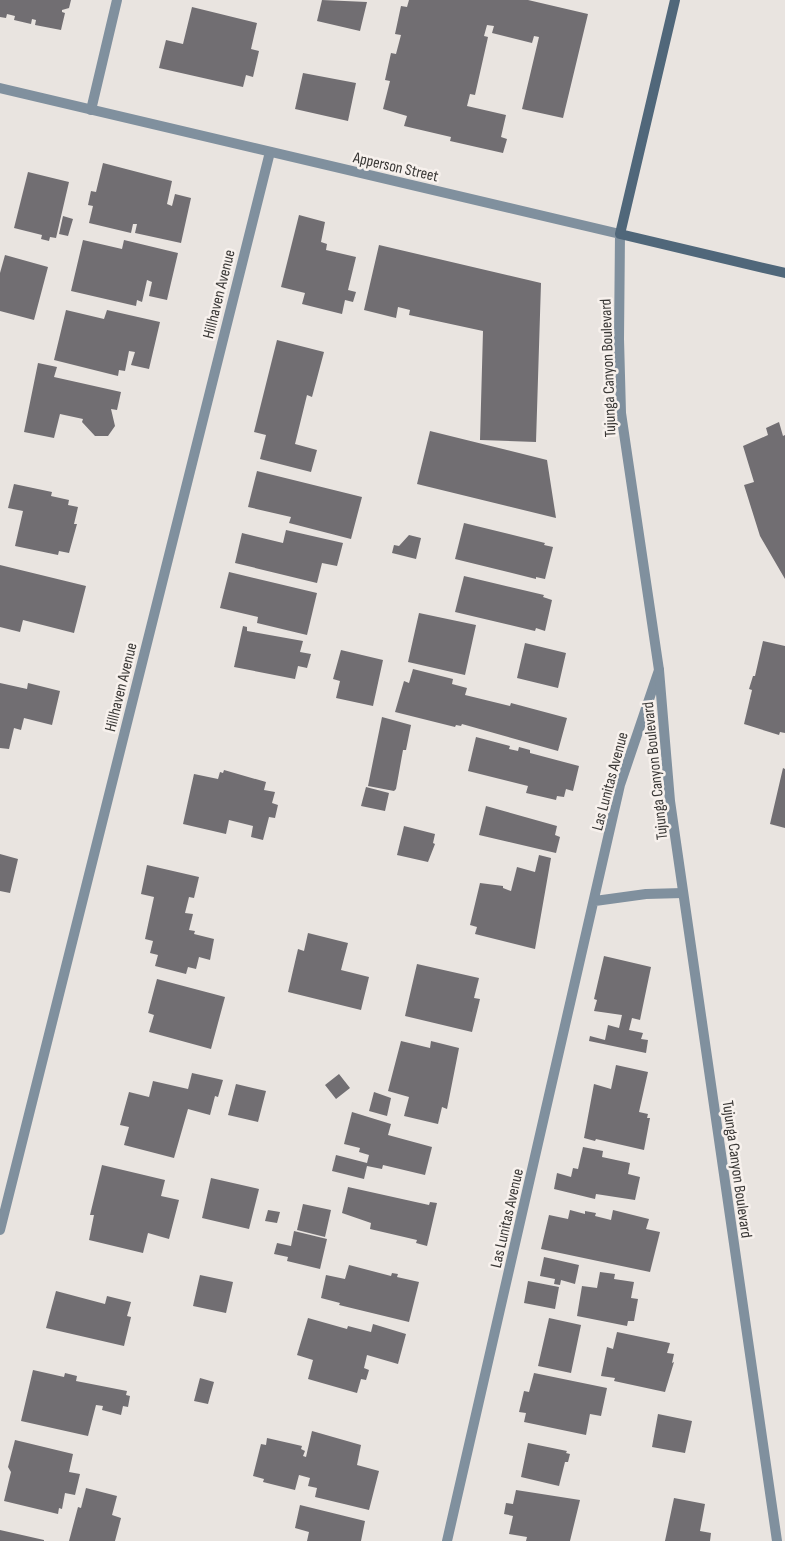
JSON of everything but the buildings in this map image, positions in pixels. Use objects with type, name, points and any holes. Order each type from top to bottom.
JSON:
[{"type":"main road","name":"Tujunga Canyon Boulevard","points":[[620,234],[675,0]]},
{"type":"main road","name":"Apperson Street","points":[[620,234],[785,273]]},
{"type":"street","points":[[91,110],[117,0]]},
{"type":"street","name":"Apperson Street","points":[[0,88],[620,234]]},
{"type":"street","name":"Hillhaven Avenue","points":[[0,1230],[270,152]]},
{"type":"street","name":"Tujunga Canyon Boulevard","points":[[620,234],[618,339],[621,413],[659,670],[670,801],[777,1541]]},
{"type":"street","name":"Las Lunitas Avenue","points":[[447,1541],[595,901],[620,785],[659,670]]},
{"type":"street","points":[[595,901],[646,894],[683,893]]}]
